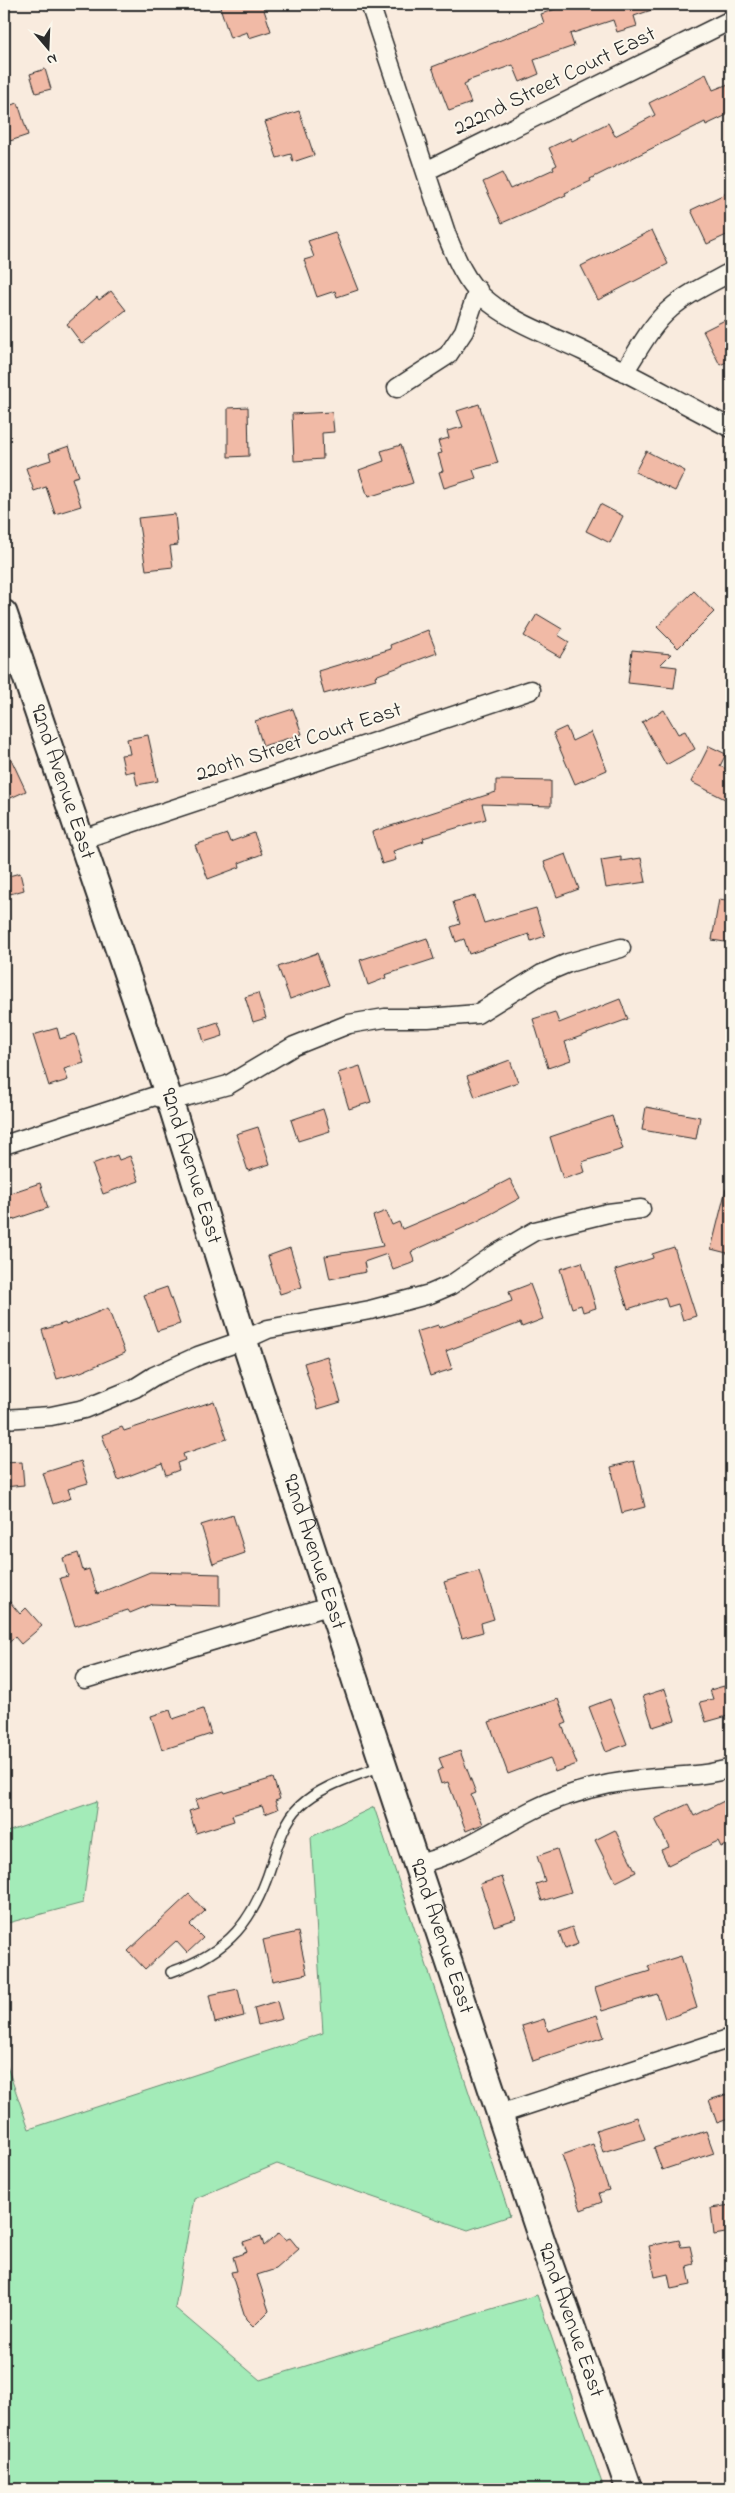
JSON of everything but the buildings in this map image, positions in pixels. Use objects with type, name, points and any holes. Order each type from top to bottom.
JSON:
[{"type":"street","points":[[370,4],[458,262],[483,297],[517,320],[624,372],[731,428]]},
{"type":"street","name":"222nd Street Court East","points":[[426,171],[731,20]]},
{"type":"street","points":[[624,372],[654,327],[670,309],[697,290],[731,272]]},
{"type":"street","points":[[397,388],[448,355],[464,331],[478,290]]},
{"type":"street","name":"92nd Avenue East","points":[[4,613],[170,1101],[244,1340],[500,2114],[629,2489]]},
{"type":"street","name":"220th Street Court East","points":[[80,840],[532,690]]},
{"type":"street","points":[[4,1145],[155,1096],[170,1101],[228,1084],[294,1046],[335,1028],[385,1018],[428,1018],[477,1014],[542,974],[568,963],[621,948]]},
{"type":"street","points":[[4,1419],[51,1416],[84,1409],[128,1391],[198,1356],[244,1340],[268,1329],[370,1310],[430,1294],[451,1285],[494,1255],[535,1231],[608,1212],[640,1209]]},
{"type":"street","points":[[85,1678],[332,1605]]},
{"type":"street","points":[[417,1864],[437,1860],[487,1835],[525,1812],[565,1796],[623,1783],[656,1778],[693,1777],[731,1768]]},
{"type":"street","points":[[500,2114],[731,2038]]},
{"type":"lane","points":[[171,1972],[207,1958],[224,1946],[236,1934],[257,1902],[284,1830],[299,1807],[318,1791],[384,1765]]},
{"type":"green space","points":[[97,1801],[83,1903],[4,1924],[4,1833]]},
{"type":"green space","points":[[374,1807],[510,2216],[468,2230],[277,2164],[194,2199],[175,2308],[260,2380],[537,2295],[604,2489],[4,2489],[4,2058],[29,2129],[323,2033],[311,1837]]}]
